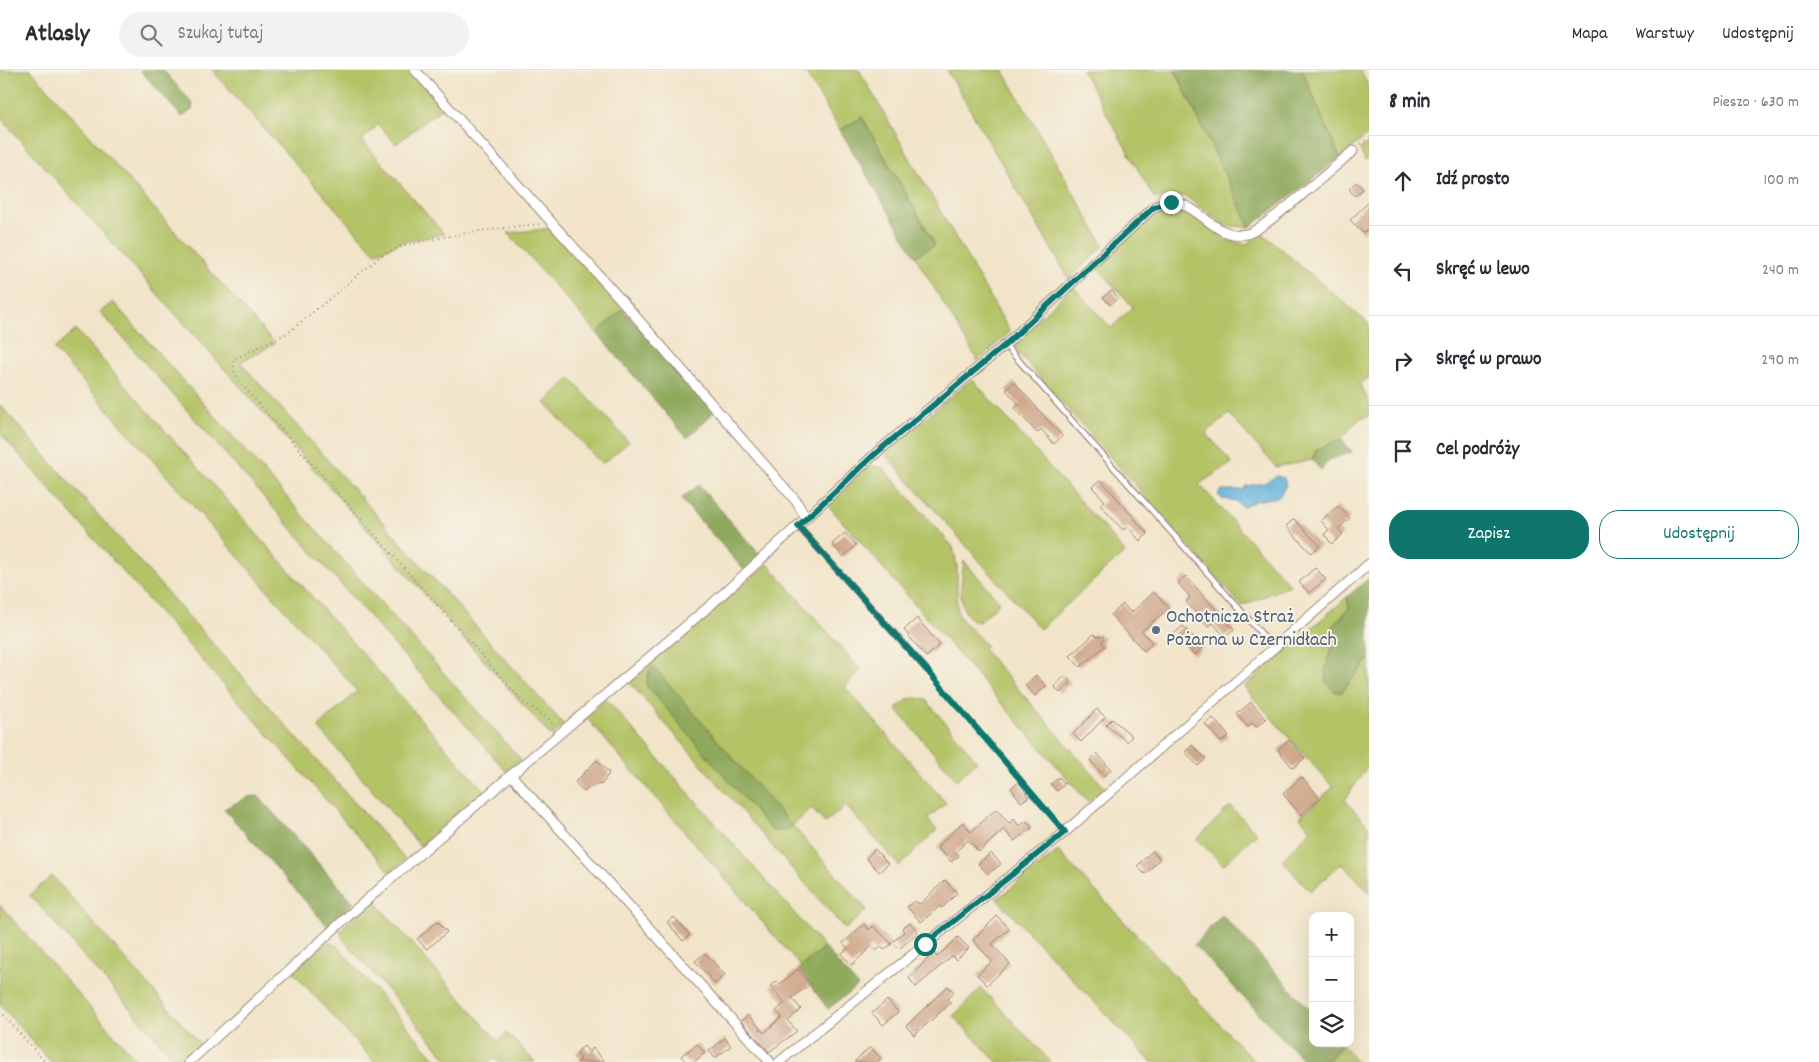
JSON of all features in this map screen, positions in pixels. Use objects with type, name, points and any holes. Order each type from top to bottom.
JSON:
[{"type":"street","points":[[415,70],[552,222],[796,500],[806,518]]},
{"type":"street","points":[[189,1062],[354,911],[558,734],[713,603],[875,454],[1005,345],[1154,207],[1163,202],[1179,202],[1216,227],[1232,234],[1254,232],[1353,151]]},
{"type":"street","points":[[781,1062],[1065,832],[1369,564]]},
{"type":"street","points":[[512,774],[770,1062]]},
{"type":"lane","points":[[1005,345],[1274,648]]},
{"type":"lane","points":[[798,526],[926,669]]},
{"type":"path","points":[[552,222],[471,232],[404,245],[382,255],[289,332],[234,359],[233,366],[234,373],[243,386],[522,701],[549,719],[558,734]]},
{"type":"path","points":[[926,669],[1065,832]]},
{"type":"path","points":[[0,1011],[45,1062]]},
{"type":"green space","points":[[0,70],[31,70],[275,344],[240,362],[564,725],[551,736],[0,117]]},
{"type":"green space","points":[[140,70],[163,70],[193,104],[192,110],[182,117]]},
{"type":"green space","points":[[212,70],[410,70],[443,107],[396,144],[378,125],[362,140],[444,234],[402,242],[375,253]]},
{"type":"green space","points":[[804,70],[859,70],[1010,332],[978,361],[915,256],[935,244],[862,117],[840,130]]},
{"type":"green space","points":[[947,70],[1003,70],[1104,246],[1069,279]]},
{"type":"green space","points":[[1082,70],[1175,70],[1250,227],[1226,226],[1185,196],[1154,198]]},
{"type":"green space","points":[[1175,70],[1302,70],[1340,158],[1250,227]]},
{"type":"green space","points":[[1302,70],[1361,70],[1369,88],[1369,134],[1340,158]]},
{"type":"green space","points":[[862,117],[935,245],[915,256],[840,130]]},
{"type":"green space","points":[[1369,142],[1369,158],[1365,161],[1360,149]]},
{"type":"green space","points":[[1167,206],[1186,208],[1226,240],[1246,245],[1261,232],[1369,324],[1369,378],[1359,383],[1369,402],[1369,416],[1360,418],[1341,439],[1316,450],[1312,460],[1276,467],[1229,414],[1206,433],[1232,463],[1199,484],[1290,585],[1242,606],[1011,345],[1073,286],[1111,328],[1133,307],[1097,267],[1150,213]]},
{"type":"green space","points":[[553,228],[623,309],[597,333],[508,233]]},
{"type":"green space","points":[[113,302],[521,760],[507,772],[100,312]]},
{"type":"green space","points":[[623,309],[714,412],[687,438],[597,333]]},
{"type":"green space","points":[[76,330],[485,792],[463,808],[420,846],[318,727],[357,691],[54,349]]},
{"type":"green space","points":[[570,378],[629,442],[602,464],[545,403]]},
{"type":"green space","points":[[972,379],[1125,552],[1040,629],[884,453]]},
{"type":"green space","points":[[0,405],[405,859],[390,872],[0,433]]},
{"type":"green space","points":[[1341,439],[1352,452],[1329,460],[1321,470],[1312,460],[1316,450]]},
{"type":"green space","points":[[870,465],[883,468],[953,547],[957,566],[957,611],[962,620],[986,645],[983,649],[1105,788],[1088,802],[827,504]]},
{"type":"green space","points":[[699,485],[760,555],[744,570],[681,499]]},
{"type":"green space","points":[[964,561],[998,600],[998,604],[979,622],[973,621],[967,615],[962,601],[961,585]]},
{"type":"green space","points":[[768,564],[861,670],[845,687],[946,803],[927,819],[937,830],[899,866],[846,806],[825,823],[811,808],[793,826],[867,910],[845,929],[628,681]]},
{"type":"green space","points":[[1369,578],[1369,659],[1342,692],[1336,692],[1330,687],[1325,678],[1331,652],[1330,631],[1349,608],[1347,597]]},
{"type":"green space","points":[[1347,597],[1349,608],[1334,624],[1331,652],[1327,660],[1342,692],[1369,659],[1369,764],[1345,800],[1369,827],[1369,892],[1342,863],[1310,891],[1282,860],[1311,830],[1300,817],[1333,787],[1244,687]]},
{"type":"green space","points":[[653,666],[792,826],[786,831],[772,831],[646,685],[649,671]]},
{"type":"green space","points":[[606,699],[824,947],[801,967],[586,717]]},
{"type":"green space","points":[[909,699],[926,700],[977,761],[957,780],[896,709]]},
{"type":"green space","points":[[258,796],[354,903],[330,929],[224,809],[248,797]]},
{"type":"green space","points":[[1230,806],[1257,833],[1223,865],[1197,839]]},
{"type":"green space","points":[[1058,851],[1255,1062],[1151,1062],[997,899]]},
{"type":"green space","points":[[52,876],[202,1046],[184,1062],[177,1062],[30,895]]},
{"type":"green space","points":[[373,899],[498,1041],[507,1033],[535,1062],[498,1062],[494,1058],[489,1062],[450,1062],[343,939],[340,930]]},
{"type":"green space","points":[[0,905],[138,1062],[51,1062],[0,1005]]},
{"type":"green space","points":[[1222,915],[1309,1009],[1309,1047],[1340,1047],[1330,1057],[1322,1061],[1305,1062],[1194,945]]},
{"type":"green space","points":[[327,942],[336,945],[438,1062],[374,1062],[293,972]]},
{"type":"green space","points":[[824,947],[858,986],[828,1009],[798,969]]},
{"type":"green space","points":[[981,988],[1051,1062],[997,1062],[953,1016]]},
{"type":"green space","points":[[1340,1047],[1344,1047],[1358,1062],[1318,1062],[1331,1058]]},
{"type":"water","points":[[1277,476],[1284,478],[1286,485],[1279,497],[1255,501],[1243,507],[1235,501],[1222,499],[1218,495],[1222,490],[1243,490],[1246,486],[1264,483]]},
{"type":"building","points":[[1356,182],[1363,189],[1355,196],[1349,189]]},
{"type":"building","points":[[1369,202],[1369,227],[1363,233],[1350,220]]},
{"type":"building","points":[[1112,290],[1118,298],[1110,305],[1103,297]]},
{"type":"building","points":[[1014,382],[1062,436],[1054,444],[1041,429],[1037,433],[1015,408],[1019,404],[1006,390]]},
{"type":"building","points":[[1101,480],[1148,534],[1140,541],[1128,527],[1123,530],[1100,505],[1105,501],[1092,487]]},
{"type":"building","points":[[1338,506],[1350,518],[1338,529],[1343,534],[1332,544],[1324,534],[1329,530],[1321,521]]},
{"type":"building","points":[[1294,519],[1320,546],[1311,553],[1286,526]]},
{"type":"building","points":[[845,533],[856,545],[843,557],[832,544]]},
{"type":"building","points":[[1315,568],[1326,579],[1309,593],[1299,582]]},
{"type":"building","points":[[1186,576],[1234,630],[1225,637],[1213,623],[1208,627],[1186,602],[1190,597],[1178,583]]},
{"type":"building","points":[[1154,592],[1169,608],[1142,631],[1152,643],[1144,651],[1111,615],[1123,604],[1131,613]]},
{"type":"building","points":[[917,618],[940,645],[926,657],[904,630]]},
{"type":"building","points":[[1183,626],[1203,647],[1194,655],[1174,634]]},
{"type":"building","points":[[1094,634],[1097,637],[1104,636],[1102,643],[1105,646],[1080,667],[1070,656]]},
{"type":"building","points":[[1036,675],[1046,686],[1035,696],[1025,685]]},
{"type":"building","points":[[1065,676],[1071,683],[1060,693],[1054,686]]},
{"type":"building","points":[[1251,702],[1266,719],[1256,727],[1252,723],[1248,727],[1237,714]]},
{"type":"building","points":[[1097,709],[1105,717],[1081,742],[1073,734]]},
{"type":"building","points":[[1213,718],[1229,736],[1221,742],[1205,724]]},
{"type":"building","points":[[1112,719],[1132,736],[1127,742],[1106,725]]},
{"type":"building","points":[[1289,740],[1305,758],[1293,768],[1278,750]]},
{"type":"building","points":[[1192,745],[1206,759],[1198,766],[1185,752]]},
{"type":"building","points":[[1097,753],[1111,770],[1104,776],[1090,760]]},
{"type":"building","points":[[597,760],[609,773],[602,784],[592,786],[584,792],[575,782]]},
{"type":"building","points":[[1059,777],[1065,784],[1057,791],[1051,784]]},
{"type":"building","points":[[1302,777],[1320,798],[1301,815],[1283,794]]},
{"type":"building","points":[[1019,782],[1029,797],[1021,802],[1011,788]]},
{"type":"building","points":[[996,809],[1009,823],[1014,819],[1019,826],[1027,821],[1032,828],[1014,841],[1004,829],[979,852],[968,840],[955,852],[959,856],[951,862],[937,847],[963,822],[971,832]]},
{"type":"building","points":[[875,849],[888,864],[879,872],[866,858]]},
{"type":"building","points":[[1152,851],[1160,859],[1145,874],[1137,866]]},
{"type":"building","points":[[991,853],[1001,864],[988,874],[978,864]]},
{"type":"building","points":[[945,880],[957,893],[942,908],[940,906],[921,922],[907,907],[914,901],[920,904]]},
{"type":"building","points":[[997,916],[1009,929],[992,944],[1010,964],[987,985],[977,975],[992,961],[973,940]]},
{"type":"building","points":[[674,917],[690,935],[683,941],[667,922]]},
{"type":"building","points":[[438,921],[447,932],[427,949],[417,939]]},
{"type":"building","points":[[910,923],[918,932],[899,949],[893,942],[904,932],[902,929]]},
{"type":"building","points":[[864,924],[869,930],[873,926],[892,944],[884,950],[881,947],[876,951],[872,946],[852,965],[841,954],[848,948],[843,943]]},
{"type":"building","points":[[958,937],[969,948],[956,960],[952,956],[916,987],[909,978],[934,952],[937,957]]},
{"type":"building","points":[[705,953],[725,975],[715,984],[695,961]]},
{"type":"building","points":[[798,969],[810,984],[792,998],[801,1009],[788,1021],[797,1031],[769,1052],[741,1021],[748,1015],[764,1033],[782,1017],[776,1011],[785,1003],[770,986],[777,981],[780,984]]},
{"type":"building","points":[[948,986],[954,992],[948,999],[951,1003],[914,1035],[906,1026]]},
{"type":"building","points":[[887,1000],[898,1012],[883,1025],[872,1013]]},
{"type":"building","points":[[725,1038],[731,1046],[715,1058],[709,1051]]},
{"type":"building","points":[[697,1044],[705,1053],[694,1062],[686,1062],[681,1056]]},
{"type":"building","points":[[584,1046],[589,1052],[593,1048],[605,1062],[577,1062],[581,1059],[576,1053]]},
{"type":"building","points":[[870,1047],[881,1058],[877,1062],[854,1062]]},
{"type":"place","name":"Ochotnicza Straż Pożarna w Czernidłach","points":[[1156,630]]},
{"type":"route","points":[[925,944],[1065,832],[926,669],[798,526],[875,454],[1005,345],[1062,290],[1154,207],[1163,202],[1171,202]]}]
